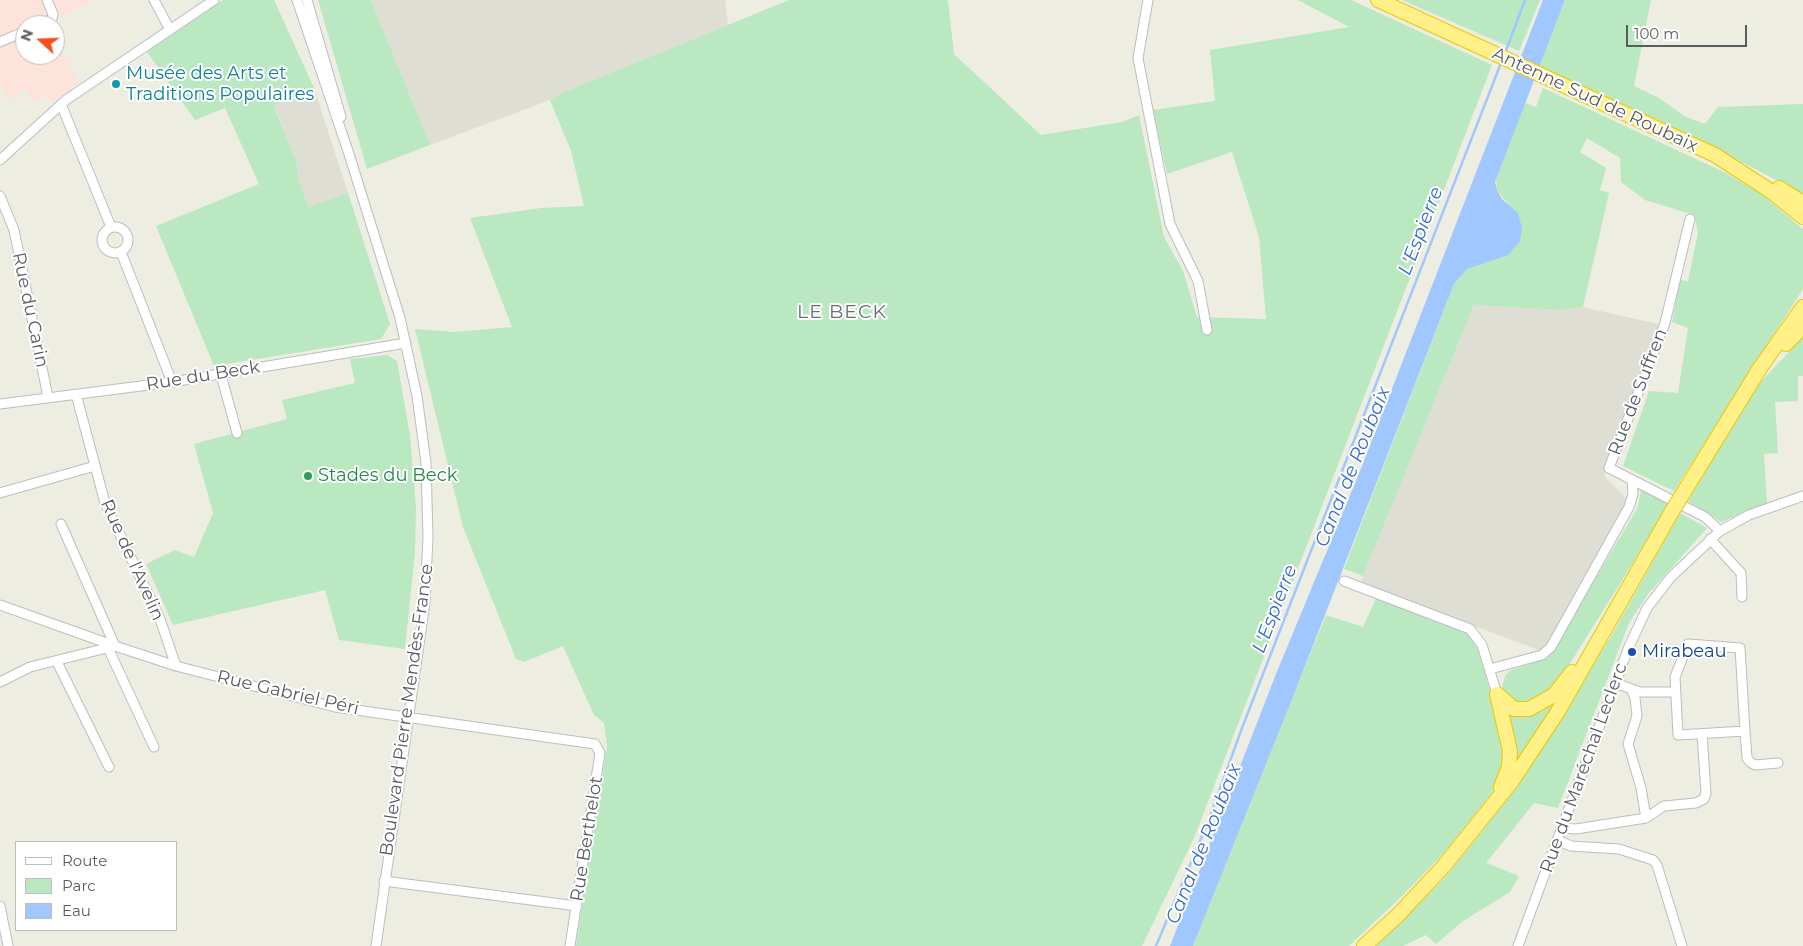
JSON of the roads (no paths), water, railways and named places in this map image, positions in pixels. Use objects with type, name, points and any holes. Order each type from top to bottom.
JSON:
[{"type":"highway","name":"Antenne Sud de Roubaix","points":[[1378,0],[1715,155],[1772,192],[1803,218]]},
{"type":"highway","points":[[1715,155],[1745,168],[1803,203]]},
{"type":"highway","points":[[1364,946],[1408,904],[1488,814],[1542,737],[1671,513],[1749,386],[1803,308]]},
{"type":"highway","points":[[1749,386],[1803,326]]},
{"type":"highway","points":[[1497,694],[1510,706],[1519,710],[1529,709],[1549,699],[1568,678],[1607,618],[1619,606]]},
{"type":"highway","points":[[1488,814],[1504,781],[1510,760],[1509,743],[1497,694]]},
{"type":"street","points":[[47,0],[53,15]]},
{"type":"street","points":[[154,0],[170,30]]},
{"type":"street","points":[[0,160],[61,104],[214,0]]},
{"type":"street","name":"Boulevard Pierre Mendès-France","points":[[297,0],[341,126]]},
{"type":"street","name":"Boulevard Pierre Mendès-France","points":[[307,0],[349,154],[406,343],[422,429],[428,499],[426,594],[376,946]]},
{"type":"street","points":[[1148,0],[1138,58],[1170,224],[1198,282],[1207,330]]},
{"type":"street","points":[[0,42],[15,35]]},
{"type":"street","points":[[61,104],[111,227]]},
{"type":"street","name":"Rue du Carin","points":[[0,196],[14,230],[48,397]]},
{"type":"street","name":"Rue de Suffren","points":[[1690,219],[1665,323],[1609,468],[1705,517],[1720,531]]},
{"type":"street","points":[[111,227],[124,230],[128,237],[127,246],[121,252],[112,253],[103,245],[102,237],[111,227]]},
{"type":"street","points":[[121,252],[172,382]]},
{"type":"street","name":"Rue du Beck","points":[[0,404],[221,375],[406,343]]},
{"type":"street","points":[[221,375],[237,433]]},
{"type":"street","name":"Rue de l'Avelin","points":[[76,394],[107,508],[160,619],[163,634],[176,666]]},
{"type":"street","points":[[0,493],[95,466]]},
{"type":"street","points":[[1490,669],[1542,655],[1551,647],[1629,507],[1633,494],[1632,480]]},
{"type":"street","name":"Rue du Maréchal Leclerc","points":[[1518,946],[1615,683],[1637,626],[1647,608],[1671,577],[1720,531],[1750,514],[1803,496]]},
{"type":"street","points":[[61,524],[154,747]]},
{"type":"street","points":[[1710,539],[1740,573],[1742,597]]},
{"type":"street","points":[[1344,581],[1470,629],[1479,639],[1497,694]]},
{"type":"street","name":"Rue Gabriel Péri","points":[[0,605],[111,647],[176,666],[335,707],[585,742]]},
{"type":"street","points":[[1745,731],[1678,735],[1675,692],[1676,674],[1688,644],[1740,648],[1748,761],[1755,765],[1778,763]]},
{"type":"street","points":[[0,682],[30,668],[111,647]]},
{"type":"street","points":[[57,662],[109,767]]},
{"type":"street","points":[[1615,683],[1642,692],[1675,692]]},
{"type":"street","points":[[1630,689],[1635,698],[1637,716],[1628,744],[1641,788],[1646,818]]},
{"type":"street","points":[[1561,828],[1576,829],[1639,821],[1664,806],[1696,803],[1704,799],[1706,793],[1702,734]]},
{"type":"street","name":"Rue Berthelot","points":[[570,946],[600,752],[595,744],[585,742]]},
{"type":"street","points":[[1557,840],[1571,846],[1619,849],[1653,860],[1657,865],[1682,946]]},
{"type":"street","points":[[384,882],[577,906]]},
{"type":"street","points":[[0,909],[8,946]]},
{"type":"water","points":[[1543,0],[1565,0],[1495,182],[1502,199],[1518,213],[1522,228],[1520,241],[1508,255],[1467,269],[1454,284],[1291,702],[1193,946],[1170,946],[1276,674],[1360,471]]},
{"type":"waterway","name":"L'Espierre","points":[[1505,53],[1525,0]]},
{"type":"waterway","name":"L'Espierre","points":[[1156,946],[1208,822],[1242,728],[1501,63]]},
{"type":"place","name":"Musée des Arts et Traditions Populaires","points":[[116,84]]},
{"type":"place","name":"Stades du Beck","points":[[308,476]]},
{"type":"place","name":"Mirabeau","points":[[1632,652]]},
{"type":"district","name":"LE BECK","points":[[842,312]]},
{"type":"water label","name":"Canal de Roubaix","points":[[1353,467]]},
{"type":"water label","name":"Canal de Roubaix","points":[[1204,844]]}]
